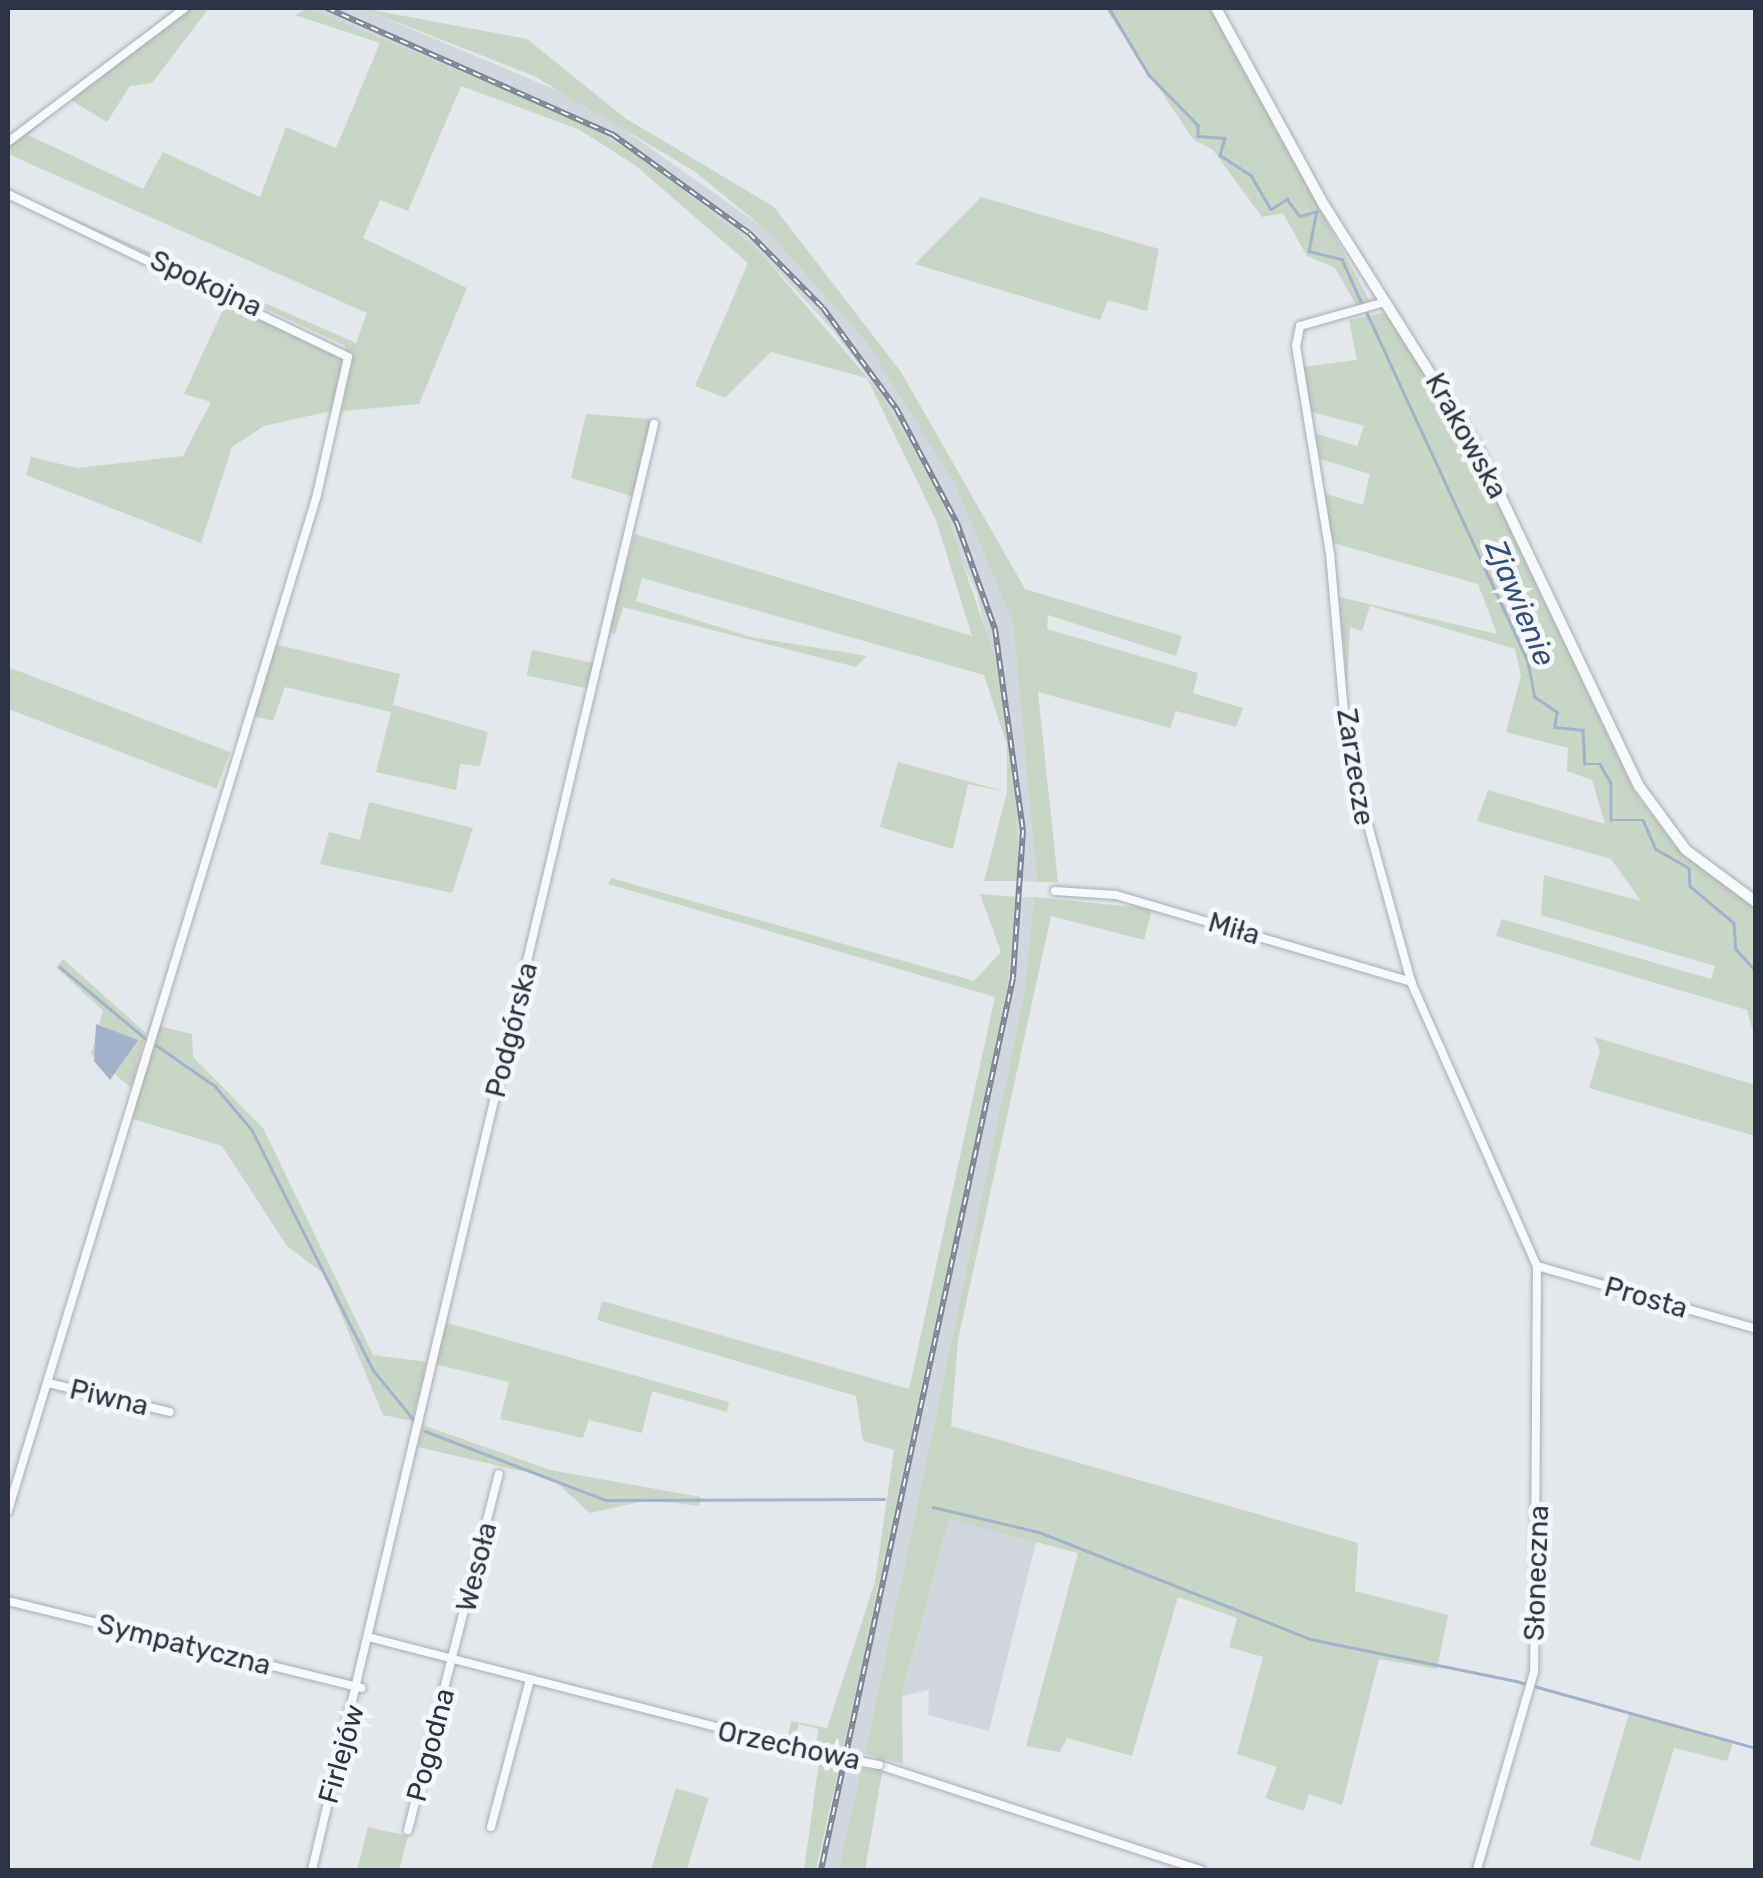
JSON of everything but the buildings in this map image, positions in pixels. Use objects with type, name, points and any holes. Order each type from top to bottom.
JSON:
[{"type":"street","points":[[8,142],[185,8]]},
{"type":"street","name":"Krakowska","points":[[1216,8],[1385,302],[1480,453],[1639,786],[1686,850],[1756,902]]},
{"type":"street","name":"Spokojna","points":[[8,194],[340,346],[348,357],[338,412],[8,1512]]},
{"type":"street","name":"Zarzecze","points":[[1385,302],[1300,326],[1296,346],[1330,553],[1347,749],[1411,982],[1537,1266]]},
{"type":"street","name":"Podgórska","points":[[372,1638],[654,424]]},
{"type":"street","name":"Miła","points":[[1055,891],[1116,895],[1411,982]]},
{"type":"street","name":"Prosta","points":[[1537,1266],[1756,1329]]},
{"type":"street","name":"Słoneczna","points":[[1476,1870],[1534,1679],[1537,1266]]},
{"type":"street","name":"Piwna","points":[[48,1384],[170,1412]]},
{"type":"street","name":"Wesoła","points":[[454,1659],[499,1474]]},
{"type":"street","name":"Sympatyczna","points":[[8,1601],[361,1688]]},
{"type":"street","name":"Orzechowa","points":[[372,1638],[821,1754],[878,1765],[1201,1870]]},
{"type":"street","name":"Firlejów","points":[[312,1870],[372,1638]]},
{"type":"street","name":"Pogodna","points":[[408,1830],[454,1659]]},
{"type":"street","points":[[491,1827],[530,1679]]},
{"type":"shaded area","points":[[308,8],[361,8],[585,102],[765,229],[865,340],[955,485],[1013,623],[1037,882],[1019,881],[1016,785],[977,593],[879,391],[829,326],[760,252],[573,118]]},
{"type":"shaded area","points":[[1018,897],[1034,897],[1025,990],[865,1754],[843,1750],[1007,990]]},
{"type":"shaded area","points":[[949,1519],[1037,1538],[989,1731],[928,1715],[929,1690],[902,1696]]},
{"type":"shaded area","points":[[840,1764],[861,1768],[841,1870],[819,1870]]},
{"type":"green space","points":[[188,8],[209,8],[152,83],[130,86],[107,122],[69,99],[28,135],[143,189],[163,152],[260,197],[286,127],[336,148],[380,43],[295,15],[308,8],[573,118],[645,160],[760,252],[879,391],[941,498],[998,668],[1016,785],[1019,881],[984,881],[1007,792],[1007,745],[984,675],[642,578],[636,601],[751,637],[867,656],[856,667],[623,607],[615,634],[608,631],[635,534],[972,636],[936,520],[867,378],[771,352],[725,398],[695,386],[748,263],[635,165],[578,129],[461,86],[408,211],[380,200],[363,238],[467,288],[419,404],[342,411],[351,360],[344,345],[8,190],[356,343],[367,313],[8,154],[8,144]]},
{"type":"green space","points":[[361,8],[527,39],[625,118],[774,207],[901,372],[1025,589],[1182,636],[1176,656],[1048,615],[1047,629],[1198,673],[1193,693],[1243,708],[1236,727],[1176,711],[1170,728],[1038,692],[1058,882],[1037,882],[1013,623],[955,485],[865,340],[765,229],[694,171],[534,76]]},
{"type":"green space","points":[[1105,8],[1211,8],[1372,305],[1359,310],[1335,268],[1307,256],[1283,213],[1262,217],[1213,150],[1193,139]]},
{"type":"green space","points":[[981,197],[1159,249],[1147,311],[1108,300],[1100,320],[915,264]]},
{"type":"green space","points":[[228,299],[338,350],[345,361],[335,410],[264,426],[232,447],[201,543],[26,475],[31,457],[77,468],[183,456],[211,402],[184,394]]},
{"type":"green space","points":[[1388,312],[1478,462],[1636,794],[1677,848],[1755,907],[1755,1039],[1747,1010],[1496,936],[1502,919],[1711,979],[1715,966],[1541,915],[1544,875],[1641,901],[1611,859],[1477,821],[1488,790],[1605,824],[1592,780],[1567,771],[1568,748],[1506,732],[1521,676],[1515,649],[1370,606],[1362,631],[1350,627],[1347,685],[1339,597],[1497,634],[1478,584],[1333,543],[1323,493],[1363,505],[1370,474],[1320,459],[1314,433],[1357,446],[1364,426],[1309,411],[1302,367],[1357,360],[1349,320]]},
{"type":"green space","points":[[586,414],[651,419],[635,497],[571,478]]},
{"type":"green space","points":[[274,644],[400,674],[393,705],[488,732],[480,766],[460,764],[456,790],[376,772],[391,712],[285,687],[273,721],[253,716]]},
{"type":"green space","points":[[532,650],[594,663],[588,689],[527,675]]},
{"type":"green space","points":[[8,667],[230,752],[216,789],[8,709]]},
{"type":"green space","points":[[898,762],[1007,792],[968,784],[953,849],[880,827]]},
{"type":"green space","points":[[369,802],[473,828],[452,893],[320,864],[329,832],[360,840]]},
{"type":"green space","points":[[611,878],[974,981],[1001,952],[980,894],[1018,897],[1007,990],[843,1750],[814,1750],[819,1729],[799,1724],[793,1746],[787,1741],[791,1721],[827,1728],[875,1582],[894,1450],[863,1441],[856,1396],[597,1320],[602,1301],[909,1389],[995,997],[608,884]]},
{"type":"green space","points":[[1034,897],[1152,909],[1144,940],[1051,916],[958,1340],[951,1426],[1358,1543],[1355,1591],[1448,1615],[1437,1669],[1379,1659],[1342,1805],[1309,1794],[1304,1811],[1265,1798],[1277,1767],[1237,1754],[1263,1657],[1229,1647],[1237,1618],[1178,1597],[1132,1756],[1067,1738],[1060,1752],[1026,1746],[1078,1553],[949,1519],[902,1695],[903,1764],[865,1754],[1025,990]]},
{"type":"green space","points":[[63,959],[146,1033],[131,1088],[91,1054],[103,1011],[56,967]]},
{"type":"green space","points":[[159,1026],[192,1034],[193,1057],[263,1128],[373,1355],[427,1362],[412,1421],[383,1415],[324,1274],[287,1246],[222,1146],[130,1118]]},
{"type":"green space","points":[[1594,1037],[1755,1085],[1755,1136],[1589,1088],[1600,1051]]},
{"type":"green space","points":[[444,1322],[729,1402],[727,1412],[652,1391],[642,1433],[589,1420],[583,1438],[500,1419],[509,1382],[435,1364]]},
{"type":"green space","points":[[423,1425],[550,1470],[701,1497],[699,1506],[649,1500],[590,1513],[551,1478],[418,1447]]},
{"type":"green space","points":[[1629,1714],[1733,1743],[1727,1761],[1674,1748],[1640,1861],[1590,1845]]},
{"type":"green space","points":[[819,1762],[840,1764],[816,1870],[804,1870]]},
{"type":"green space","points":[[861,1768],[882,1773],[865,1870],[839,1870]]},
{"type":"green space","points":[[676,1788],[709,1798],[686,1870],[651,1869]]},
{"type":"green space","points":[[368,1827],[408,1836],[399,1870],[357,1870]]},
{"type":"water","points":[[96,1024],[138,1040],[110,1080],[94,1061]]},
{"type":"waterway","name":"Zjawienie","points":[[1109,8],[1149,75],[1198,125],[1198,136],[1225,138],[1220,155],[1251,175],[1271,209],[1287,199],[1300,216],[1317,211],[1309,251],[1342,259],[1363,306]]},
{"type":"waterway","name":"Zjawienie","points":[[1367,313],[1528,662],[1535,697],[1557,712],[1555,727],[1583,730],[1585,764],[1600,764],[1611,783],[1611,820],[1643,820],[1656,849],[1689,868],[1690,886],[1734,923],[1736,949],[1756,971]]},
{"type":"waterway","points":[[60,967],[146,1039]]},
{"type":"waterway","points":[[156,1045],[215,1086],[252,1130],[374,1371],[414,1420]]},
{"type":"waterway","points":[[425,1431],[606,1500],[884,1499]]},
{"type":"waterway","points":[[933,1507],[1039,1532],[1310,1639],[1516,1681],[1756,1748]]},
{"type":"railway","points":[[327,8],[612,134],[749,233],[823,308],[896,408],[957,523],[995,629],[1023,830],[1013,978],[821,1870]]}]
